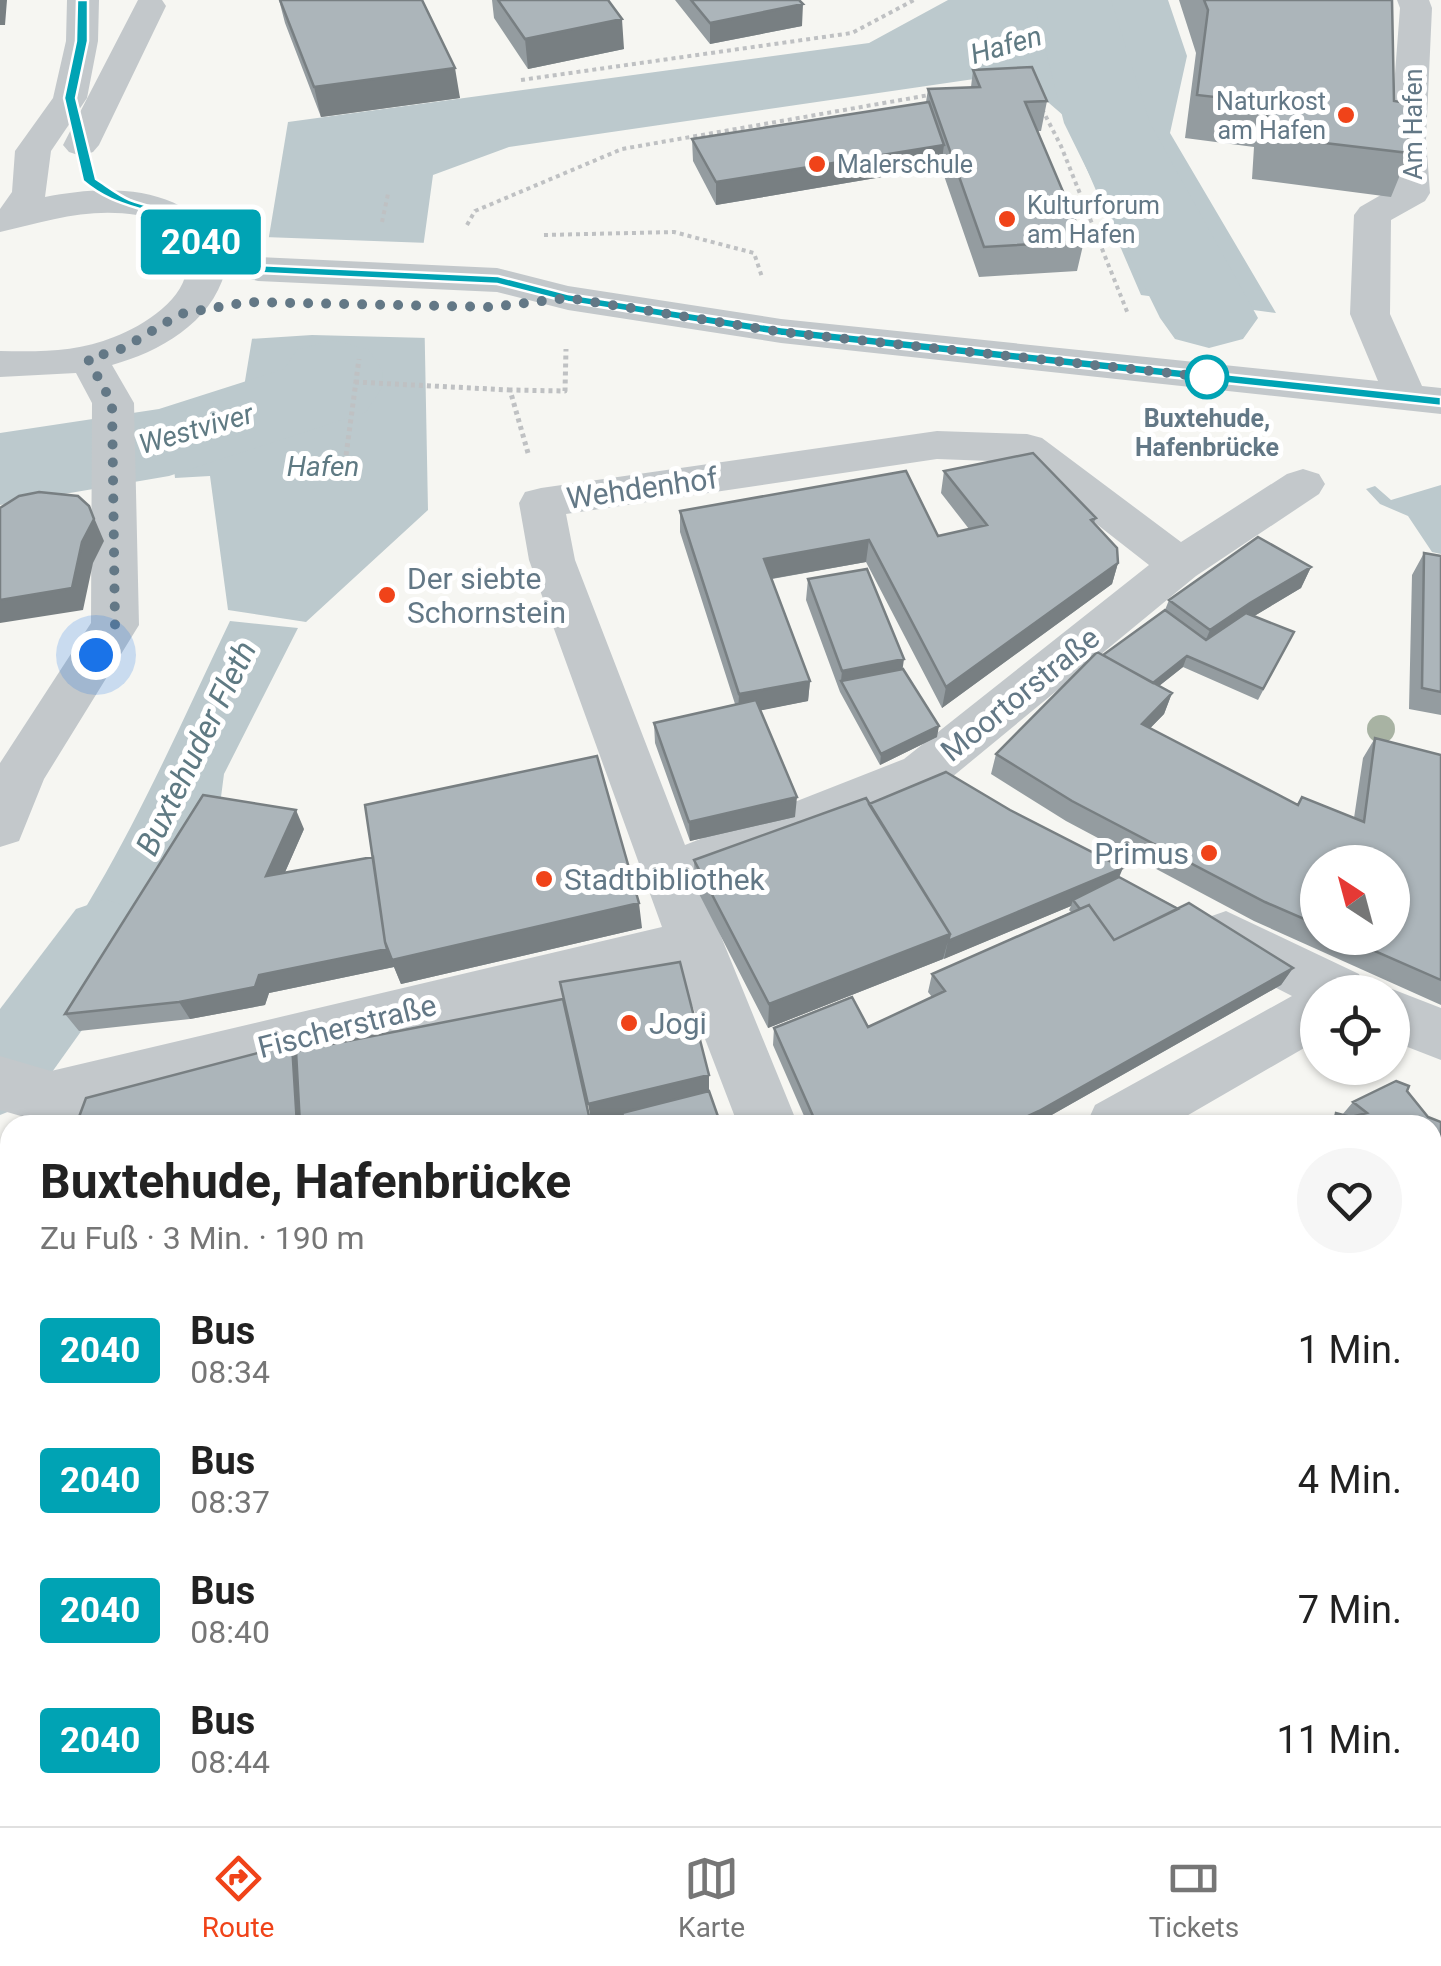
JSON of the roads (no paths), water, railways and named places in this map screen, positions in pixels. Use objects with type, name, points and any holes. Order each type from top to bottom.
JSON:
[{"type":"street","points":[[8,218],[30,192],[33,152],[70,98],[82,41],[83,0]]},
{"type":"street","points":[[81,145],[148,3],[189,0]]},
{"type":"street","name":"Am Hafen","points":[[1412,0],[1416,8],[1408,139],[1412,193],[1373,214],[1370,314],[1424,400]]},
{"type":"street","points":[[70,98],[90,181],[126,202]]},
{"type":"street","points":[[8,218],[72,203],[126,202],[157,209],[182,221],[199,237],[207,256],[245,292]]},
{"type":"street","points":[[180,314],[197,295],[206,275],[207,256]]},
{"type":"street","points":[[0,364],[36,366],[88,359],[124,348],[180,314],[245,292],[436,292],[492,307],[568,298],[781,332],[1424,400]]},
{"type":"street","points":[[0,826],[10,775],[115,625],[112,397],[88,359]]},
{"type":"street","name":"Wehdenhof","points":[[764,1115],[552,560],[542,503],[937,445],[1027,448],[1180,564]]},
{"type":"street","name":"Moortorstraße","points":[[669,874],[922,773],[1180,564],[1303,484]]},
{"type":"street","points":[[922,773],[968,802]]},
{"type":"street","points":[[1180,911],[1305,975]]},
{"type":"street","name":"Fischerstraße","points":[[30,1099],[696,943]]},
{"type":"street","points":[[1134,1115],[1300,1020]]},
{"type":"street","points":[[1410,1021],[1441,1034]]},
{"type":"water","name":"Hafen","points":[[948,0],[1168,0],[1187,56],[1170,133],[1276,313],[1141,295],[1064,116],[1034,90],[981,78],[509,147],[433,175],[423,248],[428,510],[306,622],[228,610],[210,476],[175,478],[168,413],[242,399],[288,122],[869,43]]},
{"type":"water","points":[[66,427],[72,487],[0,499],[0,436]]},
{"type":"water","points":[[1441,485],[1441,554],[1432,552],[1408,516],[1380,504],[1366,489],[1375,486],[1391,500]]},
{"type":"water","points":[[230,621],[298,628],[224,774],[221,797],[76,1028],[41,1022],[17,1006],[50,962],[108,869]]},
{"type":"waterway","name":"Hafen","points":[[1072,0],[1107,123],[1209,318]]},
{"type":"waterway","name":"Westviver","points":[[0,469],[169,442],[330,389],[333,372]]},
{"type":"waterway","name":"Buxtehuder Fleth","points":[[0,1076],[105,933]]},
{"type":"place","name":"Naturkost am Hafen","points":[[1346,115]]},
{"type":"place","name":"Malerschule","points":[[817,164]]},
{"type":"place","name":"Kulturforum am Hafen","points":[[1007,219]]},
{"type":"place","name":"Buxtehude, Hafenbrücke","points":[[1207,377]]},
{"type":"place","name":"Der siebte Schornstein","points":[[387,595]]},
{"type":"place","name":"Primus","points":[[1209,853]]},
{"type":"place","name":"Stadtbibliothek","points":[[544,879]]},
{"type":"place","name":"Jogi","points":[[629,1023]]}]
